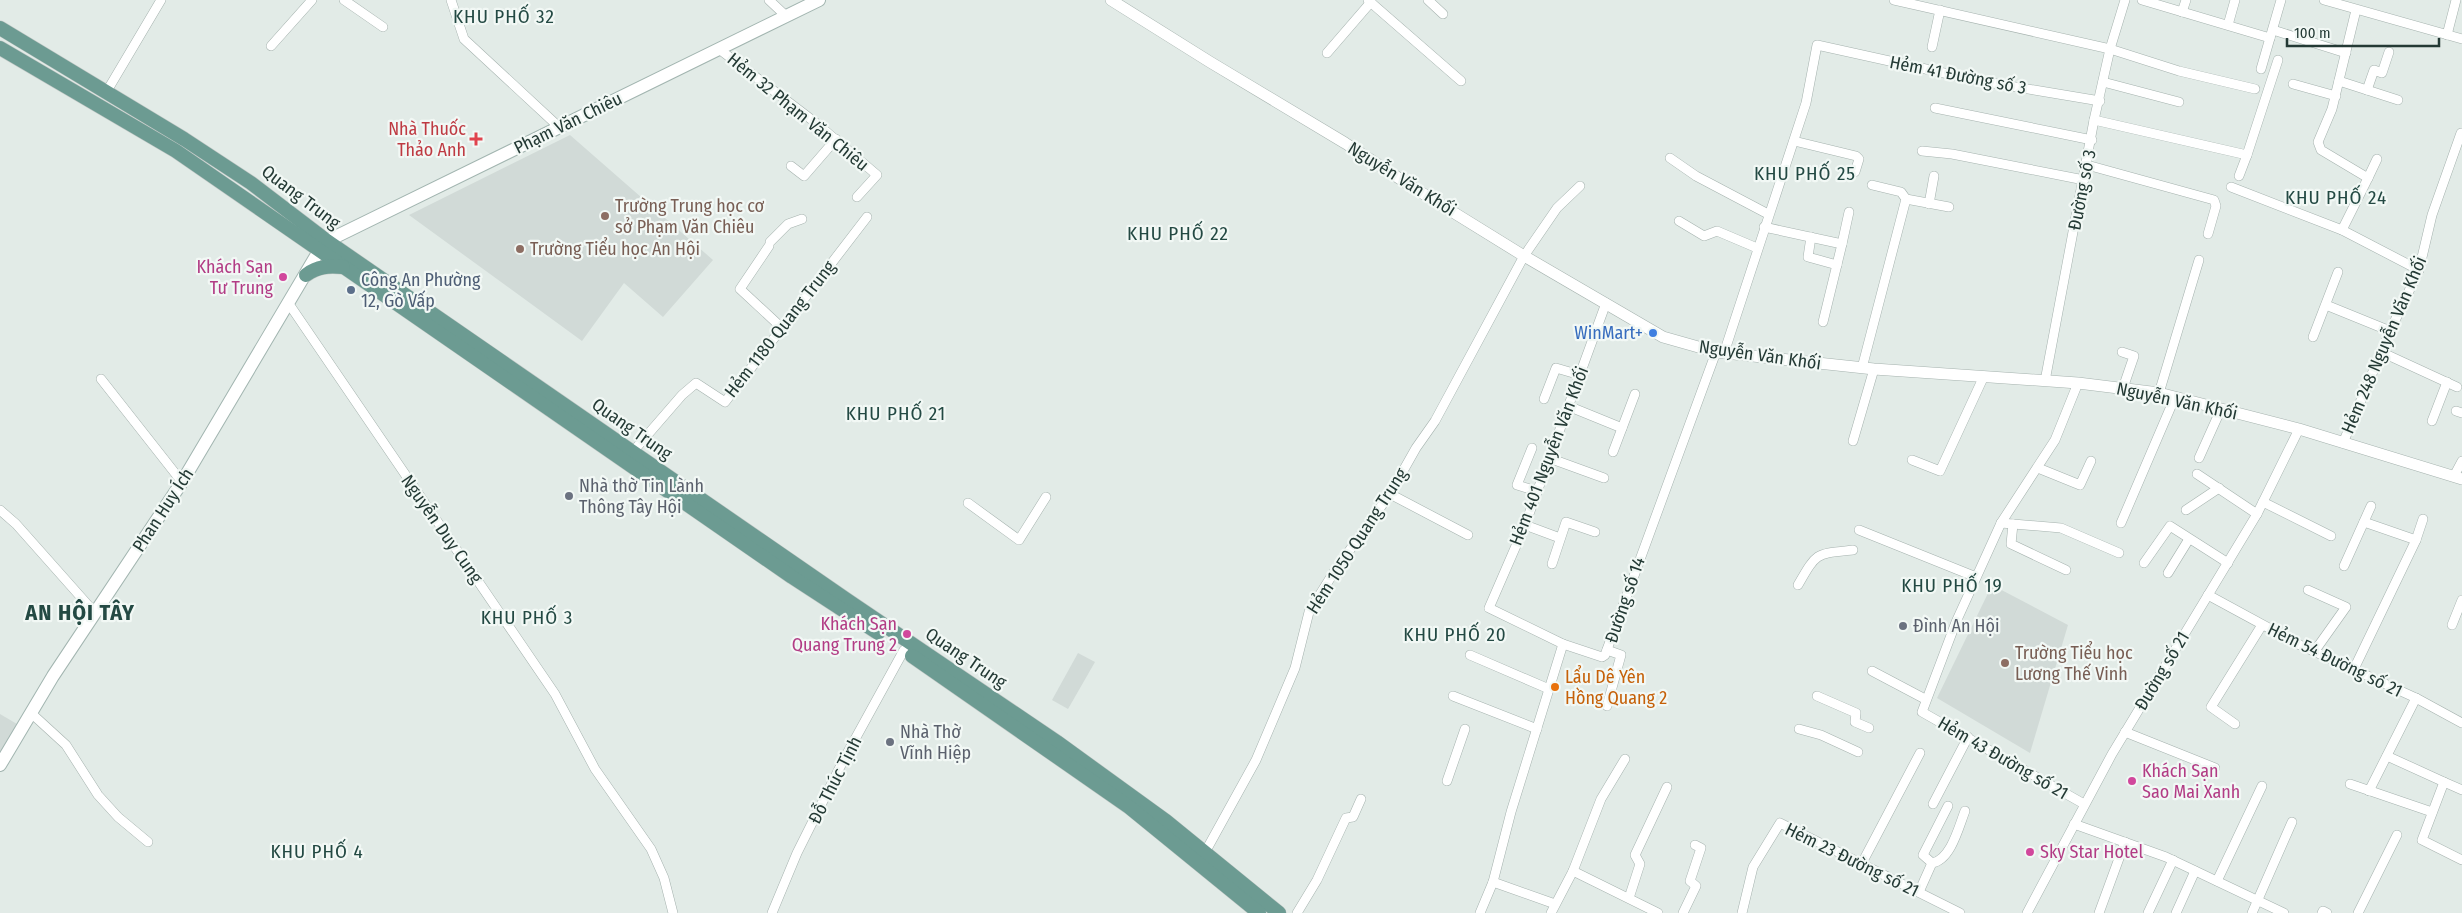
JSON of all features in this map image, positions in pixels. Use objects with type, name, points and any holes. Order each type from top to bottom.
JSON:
[{"type":"main road","name":"Phạm Văn Chiêu","points":[[323,246],[819,0]]},
{"type":"main road","name":"Quang Trung","points":[[0,28],[107,91],[252,183],[323,246],[343,267],[629,457]]},
{"type":"main road","name":"Quang Trung","points":[[0,48],[176,151],[323,246],[844,604],[1057,742],[1202,858],[1279,913]]},
{"type":"main road","points":[[176,151],[184,139]]},
{"type":"main road","name":"Phan Huy Ích","points":[[0,765],[95,613],[182,482],[323,246]]},
{"type":"main road","points":[[306,275],[316,268],[327,266],[343,267]]},
{"type":"main road","name":"Quang Trung","points":[[844,604],[904,650],[1162,825]]},
{"type":"main road","name":"Quang Trung","points":[[1202,858],[1259,913]]},
{"type":"street","points":[[107,91],[161,0]]},
{"type":"street","points":[[272,46],[312,0]]},
{"type":"street","points":[[344,0],[383,26]]},
{"type":"street","points":[[451,0],[464,39],[558,128]]},
{"type":"street","points":[[770,0],[786,16]]},
{"type":"street","name":"Nguyễn Văn Khối","points":[[1111,0],[1345,143],[1524,256],[1663,337],[1720,353],[1868,369],[2078,382],[2159,393],[2298,429],[2458,478]]},
{"type":"street","points":[[1428,0],[1443,14]]},
{"type":"street","points":[[1894,0],[1914,2],[1951,13],[2110,49],[2179,71],[2255,89]]},
{"type":"street","name":"Đường số 3","points":[[2045,381],[2092,140],[2094,120],[2100,101],[2110,49],[2125,0]]},
{"type":"street","points":[[2142,0],[2228,25],[2346,53]]},
{"type":"street","points":[[2182,12],[2186,0]]},
{"type":"street","points":[[2228,25],[2235,0]]},
{"type":"street","points":[[2261,69],[2282,0]]},
{"type":"street","points":[[2324,0],[2462,40]]},
{"type":"street","points":[[2447,35],[2456,0]]},
{"type":"street","points":[[1327,53],[1370,1],[1461,81]]},
{"type":"street","points":[[1932,47],[1940,10]]},
{"type":"street","points":[[2356,10],[2340,82],[2318,147],[2368,178]]},
{"type":"street","name":"Hẻm 41 Đường số 3","points":[[1818,45],[1980,82],[2100,101]]},
{"type":"street","name":"Đường số 14","points":[[1564,644],[1602,657],[1605,655],[1622,605],[1720,353],[1757,248],[1806,103],[1818,45]]},
{"type":"street","name":"Hẻm 32 Phạm Văn Chiêu","points":[[719,49],[782,96],[877,175],[858,197]]},
{"type":"street","points":[[2367,90],[2374,70],[2382,73],[2389,52]]},
{"type":"street","points":[[2239,176],[2278,60]]},
{"type":"street","points":[[2103,82],[2179,102]]},
{"type":"street","points":[[2340,82],[2398,100]]},
{"type":"street","points":[[2293,84],[2336,96]]},
{"type":"street","points":[[1935,108],[2092,140]]},
{"type":"street","points":[[2094,120],[2246,156]]},
{"type":"street","name":"Hẻm 248 Nguyễn Văn Khối","points":[[2343,443],[2390,331],[2419,270],[2432,215],[2461,133]]},
{"type":"street","points":[[791,166],[804,176],[836,140]]},
{"type":"street","points":[[1794,141],[1856,156],[1859,159],[1855,172],[1846,176]]},
{"type":"street","points":[[1922,151],[1952,154],[2084,180]]},
{"type":"street","points":[[1670,158],[1696,176],[1768,214]]},
{"type":"street","points":[[2342,230],[2377,159]]},
{"type":"street","points":[[2087,165],[2214,200],[2216,206],[2208,234]]},
{"type":"street","points":[[1929,204],[1934,176]]},
{"type":"street","name":"Hẻm 1050 Quang Trung","points":[[1202,858],[1256,760],[1294,668],[1309,612],[1334,572],[1390,494],[1434,421],[1524,256],[1552,215],[1580,186]]},
{"type":"street","points":[[1872,186],[1901,192],[1906,199],[1949,207]]},
{"type":"street","points":[[2231,187],[2342,230],[2419,270]]},
{"type":"street","points":[[1853,441],[1906,199]]},
{"type":"street","points":[[1823,322],[1849,212]]},
{"type":"street","name":"Hẻm 1180 Quang Trung","points":[[629,457],[682,394],[696,383],[725,402],[867,217]]},
{"type":"street","points":[[782,328],[740,290],[770,244],[788,224],[802,219]]},
{"type":"street","points":[[1679,221],[1704,236],[1717,231],[1757,248]]},
{"type":"street","points":[[1764,227],[1842,244]]},
{"type":"street","points":[[1812,237],[1808,258],[1837,265]]},
{"type":"street","points":[[2159,393],[2199,260]]},
{"type":"street","points":[[2313,337],[2338,272]]},
{"type":"street","name":"Hẻm 401 Nguyễn Văn Khối","points":[[1564,644],[1489,608],[1525,525],[1606,303]]},
{"type":"street","name":"Nguyễn Duy Cung","points":[[289,304],[555,694],[595,769],[651,849],[664,878],[673,913]]},
{"type":"street","points":[[2326,305],[2390,331]]},
{"type":"street","points":[[2122,352],[2134,356],[2123,388]]},
{"type":"street","points":[[2381,352],[2458,387]]},
{"type":"street","points":[[1544,398],[1556,368],[1580,375]]},
{"type":"street","points":[[1912,460],[1940,471],[1984,376]]},
{"type":"street","points":[[101,379],[182,482]]},
{"type":"street","points":[[1872,671],[1925,699],[1976,577],[2001,523],[2055,440],[2078,382]]},
{"type":"street","points":[[2432,421],[2447,382]]},
{"type":"street","points":[[1613,452],[1635,394]]},
{"type":"street","points":[[2121,523],[2175,397]]},
{"type":"street","points":[[1568,406],[1622,428]]},
{"type":"street","points":[[2199,458],[2221,409]]},
{"type":"street","name":"Đường số 21","points":[[2027,913],[2084,804],[2125,732],[2257,514],[2298,429]]},
{"type":"street","points":[[1532,448],[1517,484],[1537,491]]},
{"type":"street","points":[[1549,458],[1604,478]]},
{"type":"street","points":[[2038,468],[2080,485],[2091,461]]},
{"type":"street","points":[[2458,478],[2462,461]]},
{"type":"street","points":[[2197,474],[2257,514]]},
{"type":"street","points":[[2186,510],[2218,488]]},
{"type":"street","points":[[1390,494],[1468,535]]},
{"type":"street","points":[[968,503],[1019,540],[1046,497]]},
{"type":"street","points":[[2263,502],[2331,536]]},
{"type":"street","points":[[2344,566],[2371,506]]},
{"type":"street","points":[[0,510],[16,524],[95,613]]},
{"type":"street","points":[[2353,671],[2416,540],[2423,519]]},
{"type":"street","points":[[1552,564],[1566,522],[1595,532]]},
{"type":"street","points":[[2364,522],[2416,540]]},
{"type":"street","points":[[2001,523],[2061,528],[2119,553]]},
{"type":"street","points":[[2013,524],[2011,544],[2066,570]]},
{"type":"street","points":[[1525,525],[1560,538]]},
{"type":"street","points":[[2144,562],[2170,526],[2228,563]]},
{"type":"street","points":[[1859,530],[1976,577]]},
{"type":"street","points":[[2168,573],[2189,539]]},
{"type":"street","points":[[1798,585],[1813,558],[1822,553],[1853,550]]},
{"type":"street","points":[[2308,590],[2346,606],[2314,652]]},
{"type":"street","name":"Hẻm 54 Đường số 21","points":[[2208,595],[2314,652],[2416,698],[2462,722]]},
{"type":"street","points":[[2452,625],[2462,602]]},
{"type":"street","points":[[2234,724],[2211,707],[2262,625]]},
{"type":"street","points":[[1480,913],[1493,882],[1511,812],[1564,644]]},
{"type":"street","name":"Đỗ Thúc Tịnh","points":[[772,913],[798,853],[844,761],[904,650]]},
{"type":"street","points":[[1607,650],[1621,655],[1607,706]]},
{"type":"street","points":[[1470,656],[1549,689]]},
{"type":"street","points":[[1453,696],[1537,729]]},
{"type":"street","points":[[1817,696],[1856,713],[1855,722],[1869,728]]},
{"type":"street","points":[[2369,791],[2416,698]]},
{"type":"street","name":"Hẻm 43 Đường số 21","points":[[1925,699],[1922,712],[2084,804]]},
{"type":"street","points":[[31,713],[66,746],[98,795],[118,817],[148,842]]},
{"type":"street","points":[[1447,781],[1465,729]]},
{"type":"street","points":[[1799,729],[1821,735],[1858,752]]},
{"type":"street","points":[[2125,732],[2215,768]]},
{"type":"street","points":[[1933,804],[1968,737]]},
{"type":"street","points":[[1862,864],[1920,752]]},
{"type":"street","points":[[2387,756],[2462,790]]},
{"type":"street","points":[[1551,913],[1574,871],[1601,799],[1625,759]]},
{"type":"street","points":[[2444,782],[2422,840],[2462,860]]},
{"type":"street","points":[[2350,784],[2432,812]]},
{"type":"street","points":[[2217,881],[2262,786]]},
{"type":"street","points":[[1629,898],[1640,864],[1635,855],[1667,787]]},
{"type":"street","points":[[1298,913],[1317,880],[1346,818],[1352,817],[1361,799]]},
{"type":"street","points":[[1948,806],[1923,855],[1932,863],[1939,862],[1945,856],[1965,810]]},
{"type":"street","points":[[2252,913],[2292,822]]},
{"type":"street","name":"Hẻm 23 Đường số 21","points":[[1742,913],[1753,868],[1780,823],[1960,913]]},
{"type":"street","points":[[2074,824],[2173,860],[2284,913]]},
{"type":"street","points":[[2358,913],[2398,835]]},
{"type":"street","points":[[2099,913],[2125,842]]},
{"type":"street","points":[[1683,913],[1696,886],[1690,881],[1701,848],[1695,845]]},
{"type":"street","points":[[2148,913],[2173,860]]},
{"type":"street","points":[[1919,892],[1932,863]]},
{"type":"street","points":[[2176,913],[2195,870]]},
{"type":"street","points":[[1574,871],[1658,913]]},
{"type":"street","points":[[1493,882],[1555,904]]},
{"type":"street","points":[[2322,913],[2323,911],[2327,913]]},
{"type":"shaded area","points":[[570,135],[713,260],[663,317],[624,283],[582,341],[409,215]]},
{"type":"shaded area","name":"Trường Tiểu học Lương Thế Vinh","points":[[1992,585],[2068,625],[2030,753],[1937,698]]},
{"type":"shaded area","points":[[1078,653],[1095,662],[1068,709],[1052,700]]},
{"type":"shaded area","points":[[0,714],[17,724],[0,753]]},
{"type":"place","name":"Nhà Thuốc Thảo Anh","points":[[476,139]]},
{"type":"place","name":"Trường Trung học cơ sở Phạm Văn Chiêu","points":[[605,216]]},
{"type":"place","name":"Trường Tiểu học An Hội","points":[[520,249]]},
{"type":"place","name":"Khách Sạn Tư Trung","points":[[283,277]]},
{"type":"place","name":"Công An Phường 12, Gò Vấp","points":[[351,290]]},
{"type":"place","name":"WinMart+","points":[[1653,333]]},
{"type":"place","name":"Nhà thờ Tin Lành Thông Tây Hội","points":[[569,496]]},
{"type":"place","name":"Đình An Hội","points":[[1903,626]]},
{"type":"place","name":"Khách Sạn Quang Trung 2","points":[[907,634]]},
{"type":"place","name":"Trường Tiểu học Lương Thế Vinh","points":[[2005,663]]},
{"type":"place","name":"Lẩu Dê Yên Hồng Quang 2","points":[[1555,687]]},
{"type":"place","name":"Nhà Thờ Vĩnh Hiệp","points":[[890,742]]},
{"type":"place","name":"Khách Sạn Sao Mai Xanh","points":[[2132,781]]},
{"type":"place","name":"Sky Star Hotel","points":[[2030,852]]},
{"type":"district","name":"KHU PHỐ 32","points":[[504,16]]},
{"type":"district","name":"KHU PHỐ 25","points":[[1805,173]]},
{"type":"district","name":"KHU PHỐ 24","points":[[2336,197]]},
{"type":"district","name":"KHU PHỐ 22","points":[[1178,233]]},
{"type":"district","name":"KHU PHỐ 21","points":[[896,413]]},
{"type":"district","name":"KHU PHỐ 19","points":[[1952,585]]},
{"type":"district","name":"AN HỘI TÂY","points":[[80,612]]},
{"type":"district","name":"KHU PHỐ 3","points":[[527,617]]},
{"type":"district","name":"KHU PHỐ 20","points":[[1455,634]]},
{"type":"district","name":"KHU PHỐ 4","points":[[317,851]]}]
